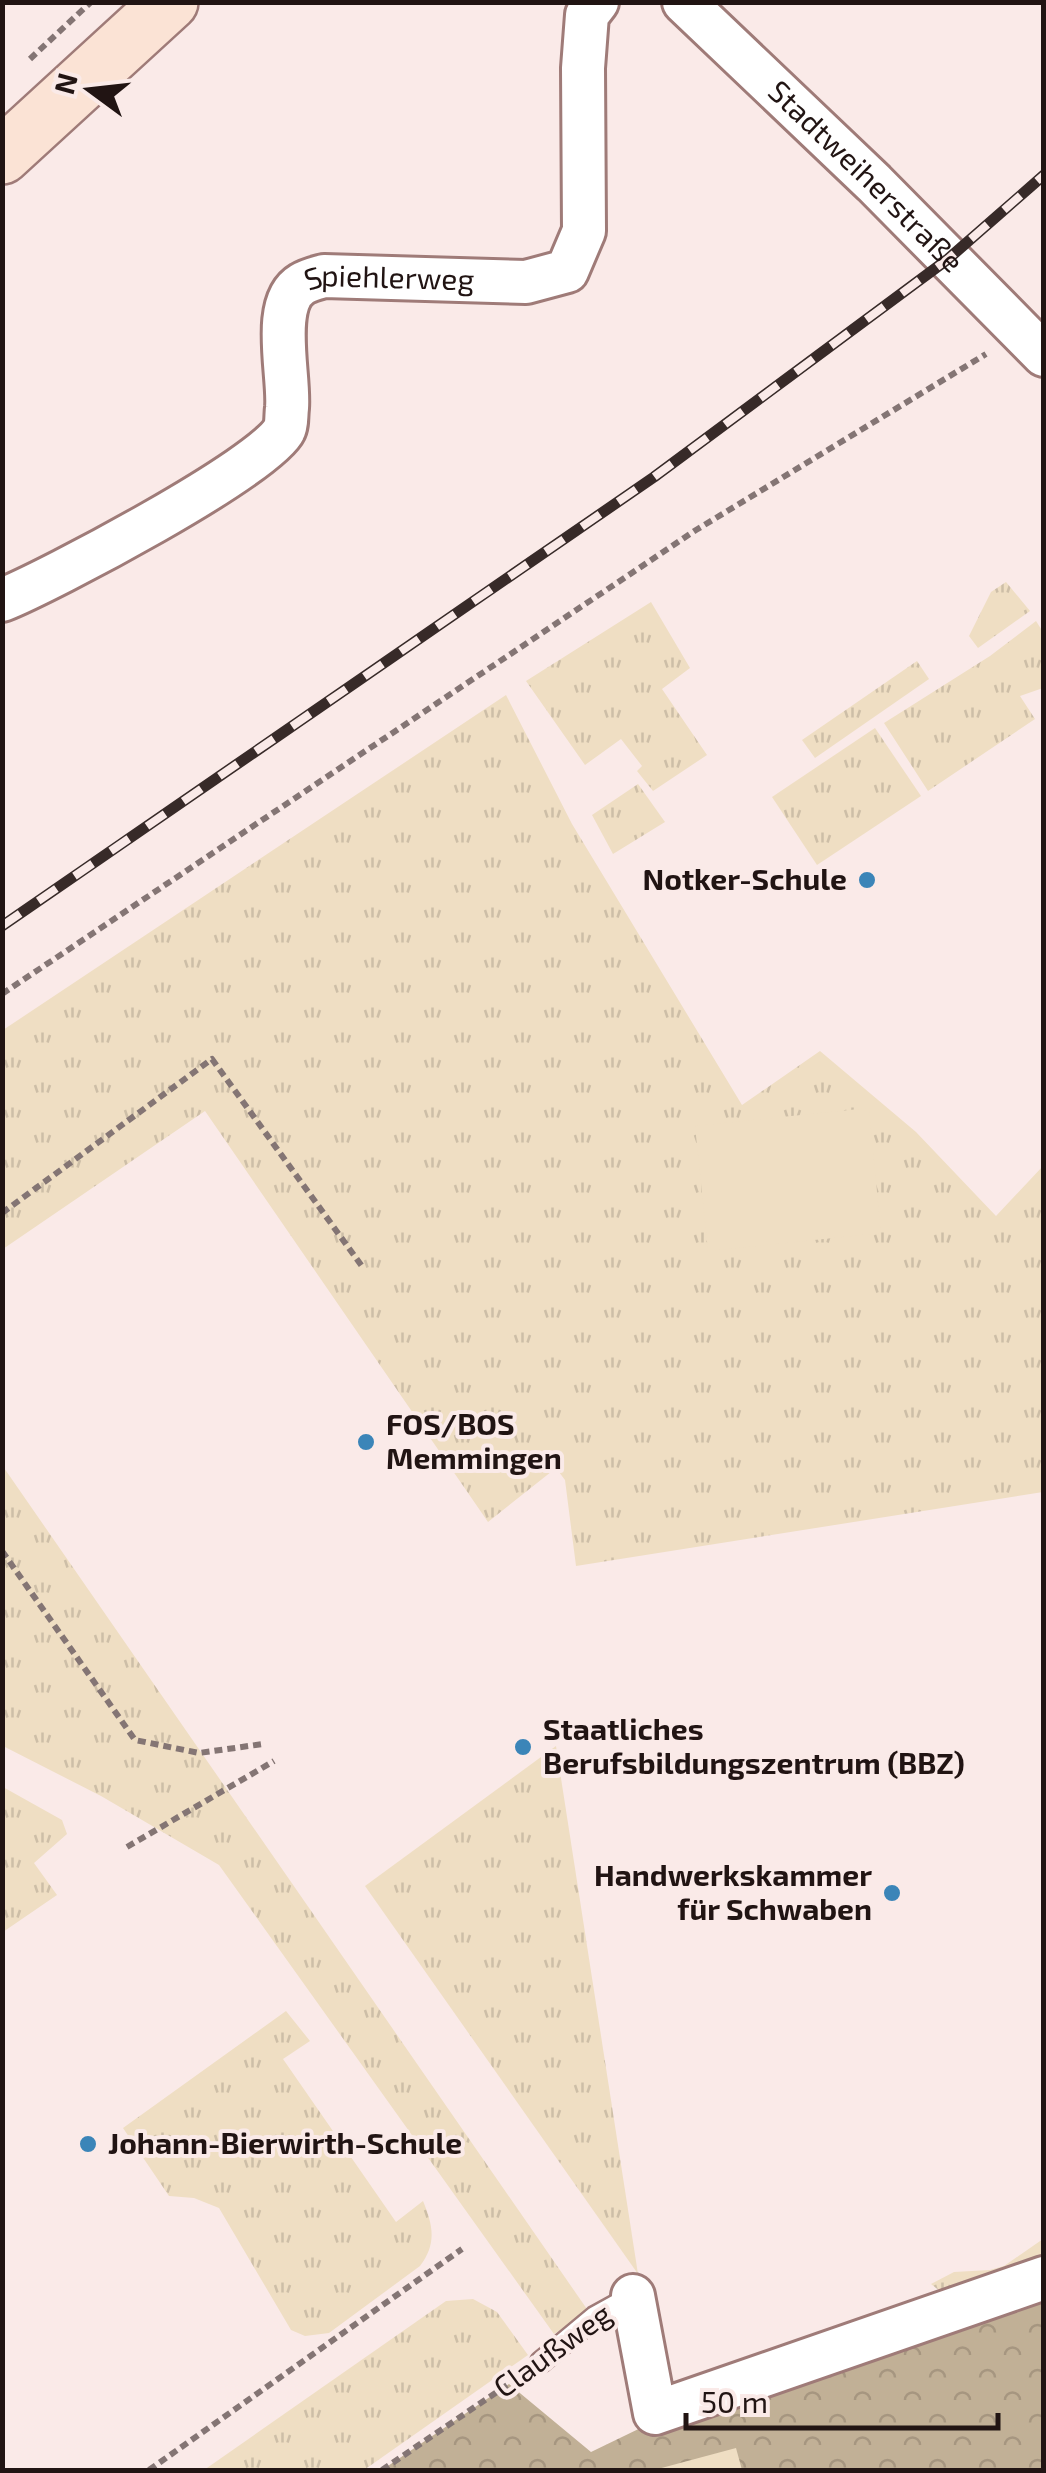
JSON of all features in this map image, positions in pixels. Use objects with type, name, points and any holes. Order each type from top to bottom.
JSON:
[{"type":"main road","points":[[2,156],[170,2]]},
{"type":"street","name":"Spiehlerweg","points":[[2,600],[148,524],[265,453],[285,429],[288,393],[283,337],[289,297],[302,284],[324,276],[526,282],[567,271],[584,231],[583,68],[587,15],[597,2]]},
{"type":"street","name":"Stadtweiherstraße","points":[[684,2],[1036,336]]},
{"type":"street","name":"Claußweg","points":[[632,2296],[655,2413],[1044,2278]]},
{"type":"lane","name":"Claußweg","points":[[541,2362],[595,2318],[632,2296]]},
{"type":"path","points":[[28,61],[91,2]]},
{"type":"path","points":[[2,994],[696,530],[1036,336]]},
{"type":"path","points":[[2,1213],[212,1059],[364,1270]]},
{"type":"path","points":[[2,1551],[135,1740],[200,1753],[263,1744]]},
{"type":"path","points":[[127,1848],[274,1761]]},
{"type":"path","points":[[149,2470],[462,2249]]},
{"type":"path","name":"Claußweg","points":[[382,2470],[541,2362]]},
{"type":"green space","points":[[1006,582],[1030,611],[978,648],[969,636],[991,592]]},
{"type":"green space","points":[[651,602],[690,668],[662,689],[707,755],[653,791],[637,771],[642,766],[621,739],[585,765],[526,681]]},
{"type":"green space","points":[[1036,621],[1043,632],[1043,688],[1020,696],[1035,719],[928,791],[884,723],[990,656]]},
{"type":"green space","points":[[917,661],[929,679],[815,758],[802,740]]},
{"type":"green space","points":[[506,695],[572,824],[742,1105],[820,1051],[916,1132],[996,1216],[1043,1166],[1043,1492],[576,1566],[565,1480],[556,1468],[488,1522],[205,1111],[3,1249],[3,1030]]},
{"type":"green space","points":[[875,728],[921,796],[817,865],[772,797]]},
{"type":"green space","points":[[638,784],[665,822],[613,854],[592,815]]},
{"type":"green space","points":[[869,1108],[881,1233],[708,1251],[695,1126]]},
{"type":"green space","points":[[2,1465],[589,2312],[554,2334],[219,1865],[101,1796],[3,1746]]},
{"type":"green space","points":[[556,1746],[638,2274],[365,1886]]},
{"type":"green space","points":[[3,1787],[62,1820],[67,1834],[34,1863],[57,1895],[3,1932]]},
{"type":"green space","points":[[286,2011],[310,2041],[283,2059],[396,2222],[423,2201],[432,2234],[420,2266],[329,2333],[305,2336],[291,2330],[219,2208],[194,2198],[169,2196],[123,2128]]},
{"type":"green space","points":[[1043,2239],[1043,2259],[941,2292],[931,2284],[954,2272],[1004,2266]]},
{"type":"green space","points":[[1043,2280],[1043,2470],[382,2470],[509,2384],[591,2452],[686,2406]]},
{"type":"green space","points":[[473,2299],[497,2312],[528,2355],[364,2470],[204,2470],[446,2301]]},
{"type":"green space","points":[[736,2448],[742,2470],[654,2470]]},
{"type":"railway","points":[[2,926],[654,477],[948,259],[1044,175]]},
{"type":"place","name":"Notker-Schule","points":[[867,880]]},
{"type":"place","name":"FOS/BOS Memmingen","points":[[366,1442]]},
{"type":"place","name":"Staatliches Berufsbildungszentrum (BBZ)","points":[[523,1747]]},
{"type":"place","name":"Handwerkskammer für Schwaben","points":[[892,1893]]},
{"type":"place","name":"Johann-Bierwirth-Schule","points":[[88,2144]]}]
